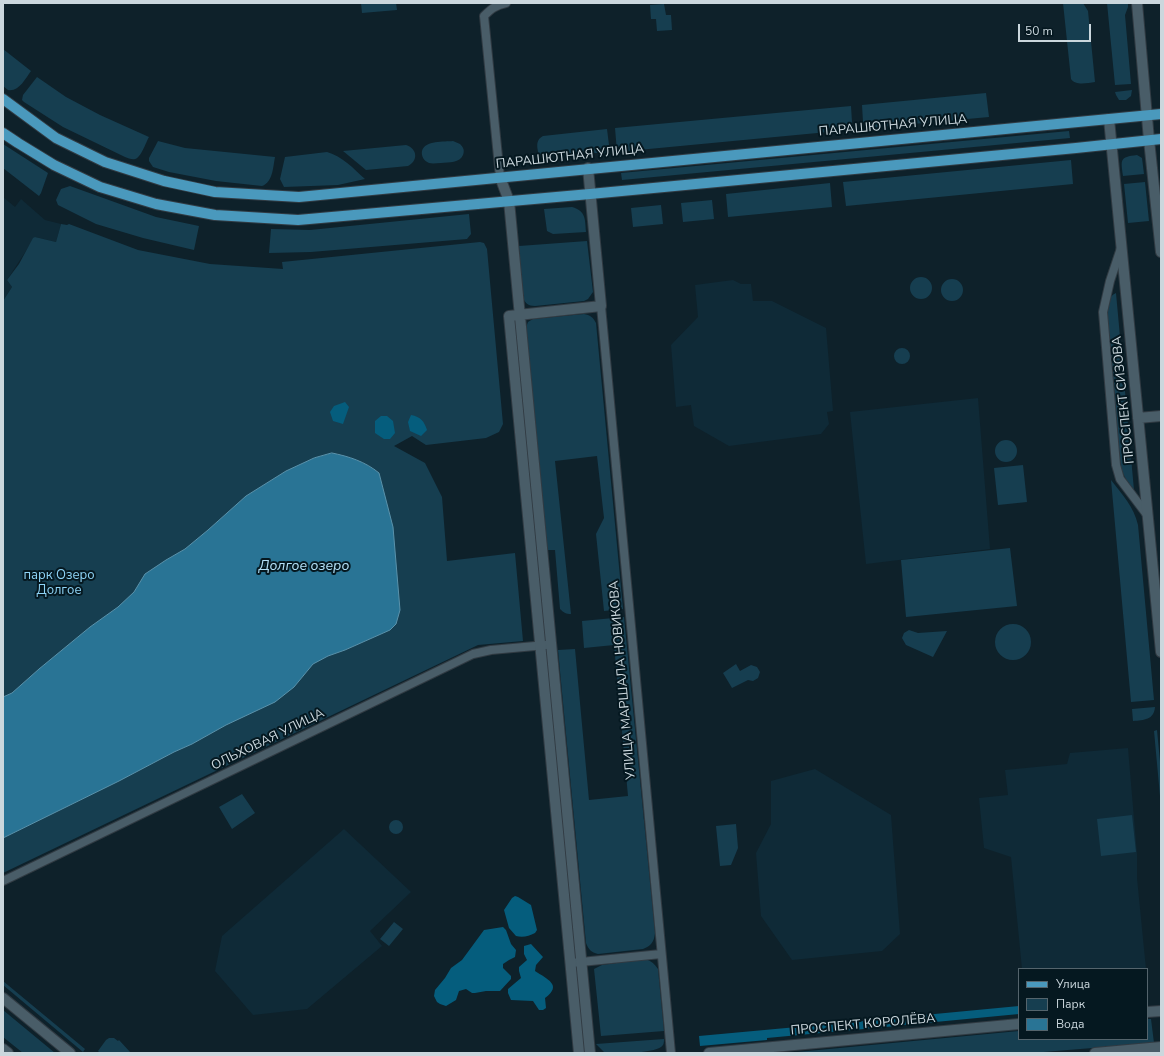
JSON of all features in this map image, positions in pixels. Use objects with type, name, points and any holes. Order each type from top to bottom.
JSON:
[{"type":"main road","name":"ПАРАШЮТНАЯ УЛИЦА","points":[[3,99],[56,138],[106,162],[164,182],[215,192],[299,197],[1161,114]]},
{"type":"main road","points":[[3,133],[54,165],[100,186],[156,204],[214,215],[298,220],[590,194],[1112,145],[1161,139]]},
{"type":"street","points":[[506,3],[499,4],[492,8],[484,16],[500,177],[509,201],[551,645],[576,962],[580,1053]]},
{"type":"street","points":[[1137,3],[1161,252]]},
{"type":"street","name":"ПРОСПЕКТ СИЗОВА","points":[[1109,119],[1161,652]]},
{"type":"street","name":"УЛИЦА МАРШАЛА НОВИКОВА","points":[[588,168],[671,1053]]},
{"type":"street","points":[[1122,245],[1110,281],[1103,312],[1116,465],[1120,479],[1148,517]]},
{"type":"street","points":[[590,1053],[576,962],[540,646],[509,316],[601,306]]},
{"type":"street","points":[[1138,418],[1161,416]]},
{"type":"street","name":"ОЛЬХОВАЯ УЛИЦА","points":[[3,881],[473,654],[491,650],[551,645]]},
{"type":"street","points":[[576,962],[661,954]]},
{"type":"street","points":[[3,998],[70,1053]]},
{"type":"street","points":[[1148,1012],[1161,1011]]},
{"type":"street","name":"ПРОСПЕКТ КОРОЛЁВА","points":[[709,1053],[1018,1024]]},
{"type":"street","points":[[1095,1053],[1161,1047]]},
{"type":"street","points":[[3,1049],[8,1053]]},
{"type":"shaded area","points":[[3,197],[15,207],[21,199],[45,220],[61,224],[56,242],[35,237],[7,280],[12,287],[3,301]]},
{"type":"shaded area","points":[[733,280],[741,284],[751,284],[753,301],[772,301],[826,328],[833,411],[827,412],[829,424],[821,434],[729,446],[694,426],[691,405],[676,407],[671,345],[698,317],[695,285]]},
{"type":"shaded area","points":[[978,398],[990,549],[866,564],[850,412]]},
{"type":"shaded area","points":[[345,402],[349,407],[343,424],[333,421],[330,412],[334,406]]},
{"type":"shaded area","points":[[411,415],[420,418],[425,424],[427,430],[421,436],[410,431],[408,422]]},
{"type":"shaded area","points":[[381,416],[387,416],[393,421],[395,433],[390,439],[384,439],[375,433],[375,421]]},
{"type":"shaded area","points":[[1128,748],[1137,854],[1137,878],[1146,968],[1022,968],[1011,857],[984,848],[979,798],[1008,795],[1005,770],[1067,764],[1070,753]]},
{"type":"shaded area","points":[[815,769],[891,815],[900,934],[882,951],[792,960],[761,916],[756,853],[771,824],[771,781]]},
{"type":"shaded area","points":[[344,829],[411,892],[370,931],[382,946],[307,1009],[253,1015],[215,971],[222,936]]},
{"type":"shaded area","points":[[515,896],[531,905],[537,930],[535,933],[519,937],[516,936],[509,928],[504,910]]},
{"type":"shaded area","points":[[503,927],[506,930],[511,944],[516,950],[515,957],[503,964],[503,968],[511,976],[511,979],[500,991],[472,993],[466,989],[459,991],[456,1000],[446,1006],[437,1002],[434,996],[435,990],[451,968],[462,960],[484,930]]},
{"type":"shaded area","points":[[531,944],[543,957],[536,965],[535,971],[548,980],[553,986],[553,989],[545,998],[546,1008],[543,1010],[539,1010],[533,1001],[511,1000],[508,993],[508,989],[521,978],[519,967],[527,960],[524,954],[524,946]]},
{"type":"shaded area","points":[[1018,1006],[1018,1014],[904,1025],[903,1017]]},
{"type":"shaded area","points":[[895,1018],[896,1026],[700,1046],[699,1036]]},
{"type":"green space","points":[[361,3],[396,3],[397,10],[362,13]]},
{"type":"green space","points":[[1063,3],[1083,3],[1088,11],[1095,82],[1076,83],[1071,79]]},
{"type":"green space","points":[[1107,3],[1128,3],[1125,15],[1131,84],[1115,85]]},
{"type":"green space","points":[[664,4],[666,15],[671,15],[672,30],[657,31],[656,19],[651,19],[650,5]]},
{"type":"green space","points":[[3,49],[31,71],[19,87],[12,90],[8,90],[3,86]]},
{"type":"green space","points":[[37,77],[66,97],[100,115],[149,137],[139,156],[134,159],[125,157],[63,127],[24,102],[22,100],[23,95]]},
{"type":"green space","points":[[1132,90],[1131,96],[1126,100],[1119,100],[1115,92]]},
{"type":"green space","points":[[986,93],[989,117],[869,128],[863,122],[862,105]]},
{"type":"green space","points":[[851,106],[852,122],[849,130],[617,152],[615,128]]},
{"type":"green space","points":[[607,129],[610,153],[584,153],[539,157],[537,148],[538,140],[543,136]]},
{"type":"green space","points":[[1069,131],[1070,138],[622,180],[621,173]]},
{"type":"green space","points":[[158,141],[185,148],[275,157],[272,174],[266,184],[262,186],[216,181],[169,172],[153,167],[149,161],[149,158]]},
{"type":"green space","points":[[453,141],[462,146],[464,152],[462,158],[457,161],[429,163],[423,158],[422,151],[427,145],[435,142]]},
{"type":"green space","points":[[3,144],[48,173],[39,196],[3,168]]},
{"type":"green space","points":[[406,145],[415,152],[414,161],[408,166],[366,170],[343,151]]},
{"type":"green space","points":[[327,152],[338,156],[365,179],[338,185],[284,187],[280,179],[285,157]]},
{"type":"green space","points":[[1137,155],[1142,158],[1144,174],[1123,176],[1122,160],[1127,157]]},
{"type":"green space","points":[[1071,160],[1073,184],[846,206],[843,182]]},
{"type":"green space","points":[[1145,182],[1149,221],[1128,223],[1124,184]]},
{"type":"green space","points":[[830,183],[832,207],[728,217],[726,194]]},
{"type":"green space","points":[[70,186],[156,217],[199,226],[194,250],[143,238],[96,224],[58,205],[56,200],[61,189]]},
{"type":"green space","points":[[712,200],[714,219],[683,222],[681,203]]},
{"type":"green space","points":[[661,205],[663,224],[633,227],[631,208]]},
{"type":"green space","points":[[572,207],[580,211],[584,216],[586,232],[553,234],[547,231],[544,209]]},
{"type":"green space","points":[[469,214],[471,234],[467,239],[311,252],[269,253],[271,229],[310,230]]},
{"type":"green space","name":"парк Озеро Долгое","points":[[61,224],[69,224],[138,250],[210,264],[283,269],[282,262],[480,242],[484,243],[487,249],[503,424],[499,432],[486,438],[426,445],[412,436],[394,446],[425,463],[442,497],[447,561],[515,553],[523,641],[478,645],[3,873],[3,838],[192,744],[294,687],[313,664],[328,656],[390,630],[383,489],[379,473],[373,468],[349,457],[332,453],[314,458],[286,471],[246,496],[185,549],[146,574],[134,592],[118,607],[90,627],[12,693],[3,697],[3,301],[12,287],[7,280],[19,264],[33,238],[35,237],[56,242]]},
{"type":"green space","points":[[587,241],[593,292],[588,299],[584,301],[535,306],[529,305],[522,296],[519,246]]},
{"type":"green space","points":[[921,277],[925,278],[931,284],[931,292],[925,298],[921,299],[917,298],[911,292],[910,288],[911,284],[917,278]]},
{"type":"green space","points":[[952,279],[960,282],[963,290],[960,298],[952,301],[944,298],[941,290],[944,282]]},
{"type":"green space","points":[[1116,293],[1134,490],[1122,472],[1120,465],[1106,312],[1111,296]]},
{"type":"green space","points":[[584,314],[594,319],[596,323],[623,609],[604,611],[596,534],[604,518],[597,456],[555,461],[571,614],[569,614],[560,609],[555,550],[547,550],[525,330],[528,322],[533,319]]},
{"type":"green space","points":[[902,348],[909,353],[910,356],[905,363],[902,364],[895,359],[894,356],[899,349]]},
{"type":"green space","points":[[1006,440],[1014,443],[1017,451],[1014,459],[1006,462],[998,459],[995,451],[998,443]]},
{"type":"green space","points":[[1023,465],[1027,502],[998,505],[994,468]]},
{"type":"green space","points":[[1111,480],[1134,512],[1138,525],[1154,700],[1131,702]]},
{"type":"green space","points":[[1010,548],[1017,606],[906,617],[901,560]]},
{"type":"green space","points":[[624,617],[655,933],[652,943],[643,949],[598,954],[590,950],[586,943],[558,650],[575,649],[589,800],[628,796],[614,645],[584,648],[582,621]]},
{"type":"green space","points":[[1017,624],[1026,629],[1030,635],[1030,649],[1026,655],[1017,660],[1009,660],[1000,655],[996,649],[995,638],[1000,629],[1006,625]]},
{"type":"green space","points":[[909,630],[918,633],[947,631],[933,657],[906,645],[902,638],[904,633]]},
{"type":"green space","points":[[736,664],[740,671],[751,665],[757,667],[760,672],[758,678],[753,681],[748,680],[732,688],[723,673]]},
{"type":"green space","points":[[1155,707],[1153,715],[1150,717],[1145,720],[1133,721],[1132,709]]},
{"type":"green space","points":[[1157,730],[1161,772],[1161,807],[1154,731]]},
{"type":"green space","points":[[242,794],[255,813],[232,829],[219,807]]},
{"type":"green space","points":[[1132,815],[1136,852],[1101,856],[1097,819]]},
{"type":"green space","points":[[393,820],[399,820],[403,824],[403,830],[399,834],[393,834],[389,830],[389,824]]},
{"type":"green space","points":[[736,824],[738,848],[731,865],[720,866],[716,826]]},
{"type":"green space","points":[[394,922],[403,929],[389,946],[380,939]]},
{"type":"green space","points":[[645,959],[652,962],[658,969],[664,1031],[601,1036],[594,969],[602,965]]},
{"type":"green space","points":[[3,981],[85,1049],[83,1052],[3,985]]},
{"type":"green space","points":[[3,1010],[55,1053],[23,1053],[3,1037]]},
{"type":"green space","points":[[1148,1019],[1151,1019],[1154,1043],[1031,1053],[787,1053],[1018,1031],[1018,1040],[1148,1040]]},
{"type":"green space","points":[[109,1038],[119,1040],[131,1053],[100,1053],[98,1051]]},
{"type":"green space","points":[[664,1039],[663,1045],[657,1049],[634,1053],[605,1053],[596,1044]]},
{"type":"water","name":"Долгое озеро","points":[[332,453],[357,460],[379,473],[393,527],[400,610],[396,624],[390,630],[328,656],[313,664],[294,687],[275,702],[226,725],[119,781],[3,838],[3,697],[12,693],[90,627],[118,607],[134,592],[145,574],[185,549],[246,496],[286,471],[314,458]]}]
